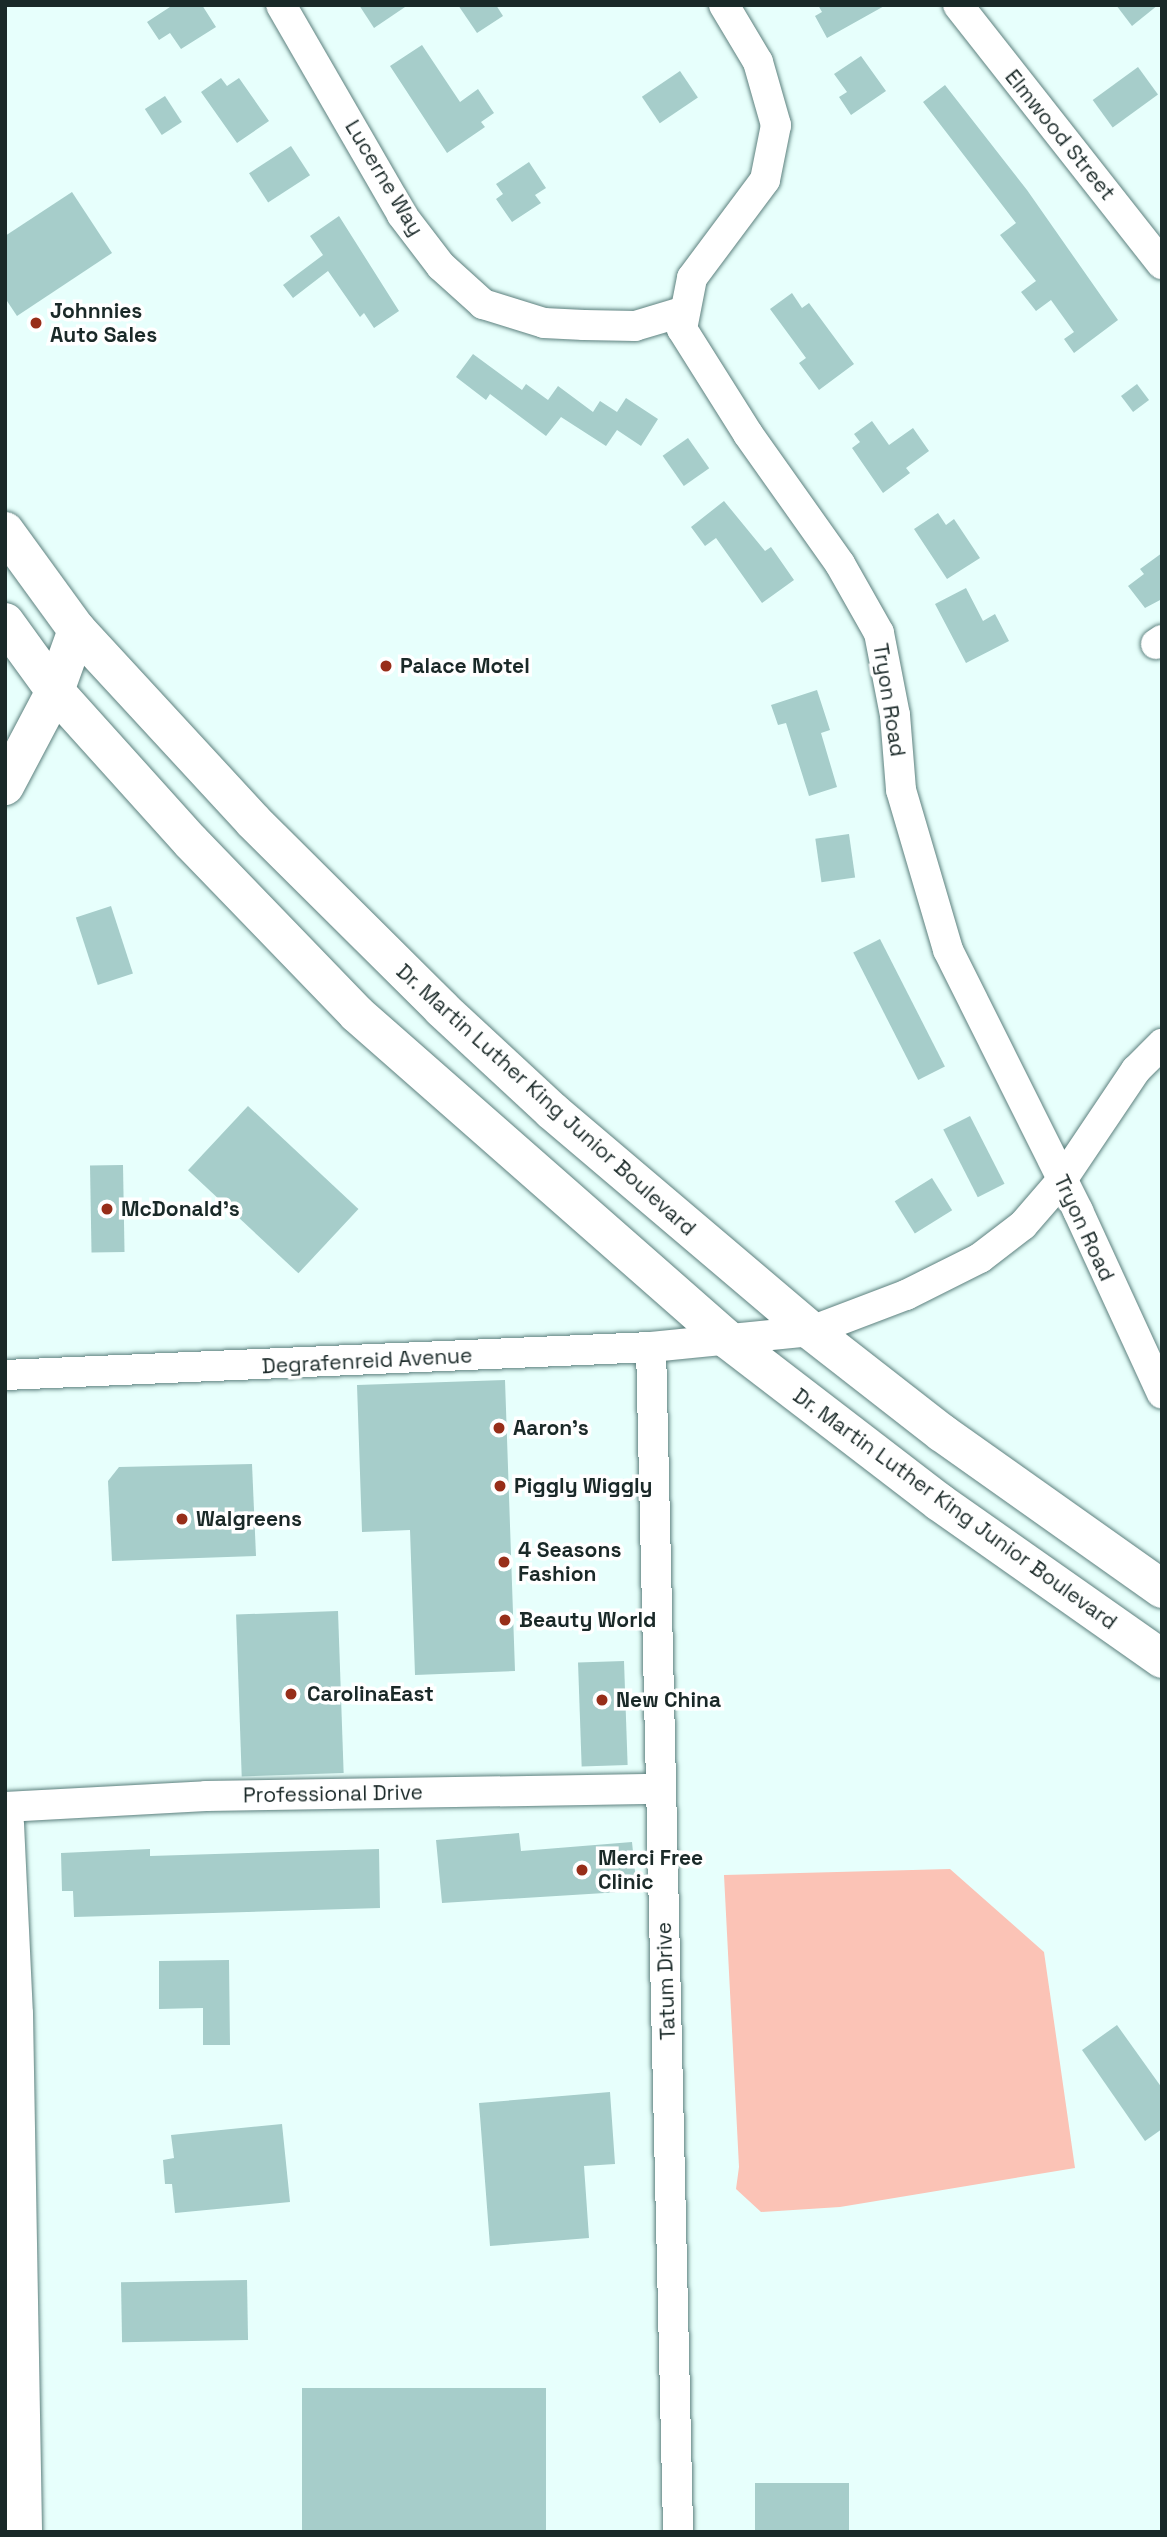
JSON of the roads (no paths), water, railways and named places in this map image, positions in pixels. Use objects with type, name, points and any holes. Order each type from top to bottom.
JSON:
[{"type":"main road","name":"Dr. Martin Luther King Junior Boulevard","points":[[5,531],[77,631],[254,821],[450,1017],[685,1227],[811,1331],[942,1433],[1162,1589]]},
{"type":"main road","name":"Dr. Martin Luther King Junior Boulevard","points":[[5,622],[55,691],[267,925],[357,1014],[728,1340],[928,1493],[1162,1659]]},
{"type":"main road","points":[[5,786],[55,691],[77,631]]},
{"type":"main road","points":[[5,1825],[14,2014],[12,2382],[23,2532]]},
{"type":"street","name":"Lucerne Way","points":[[281,5],[402,215],[441,266],[483,304],[544,323],[584,325],[635,326],[685,311]]},
{"type":"street","name":"Tryon Road","points":[[724,5],[758,62],[776,125],[765,180],[692,278],[682,329],[747,434],[840,564],[879,633],[895,715],[901,790],[948,950],[1062,1180],[1162,1394]]},
{"type":"street","name":"Elmwood Street","points":[[958,5],[1162,264]]},
{"type":"street","name":"Degrafenreid Avenue","points":[[5,1375],[651,1347],[811,1331],[906,1295],[980,1258],[1023,1225],[1062,1180],[1136,1070],[1162,1044]]},
{"type":"street","name":"Tatum Drive","points":[[651,1347],[678,2532]]},
{"type":"street","name":"Professional Drive","points":[[5,1807],[206,1796],[660,1789]]},
{"type":"place","name":"Johnnies Auto Sales","points":[[36,323]]},
{"type":"place","name":"Palace Motel","points":[[386,666]]},
{"type":"place","name":"McDonald's","points":[[107,1209]]},
{"type":"place","name":"Aaron's","points":[[499,1428]]},
{"type":"place","name":"Piggly Wiggly","points":[[500,1486]]},
{"type":"place","name":"Walgreens","points":[[182,1519]]},
{"type":"place","name":"4 Seasons Fashion","points":[[504,1562]]},
{"type":"place","name":"Beauty World","points":[[505,1620]]},
{"type":"place","name":"CarolinaEast","points":[[291,1694]]},
{"type":"place","name":"New China","points":[[602,1700]]},
{"type":"place","name":"Merci Free Clinic","points":[[582,1870]]}]
